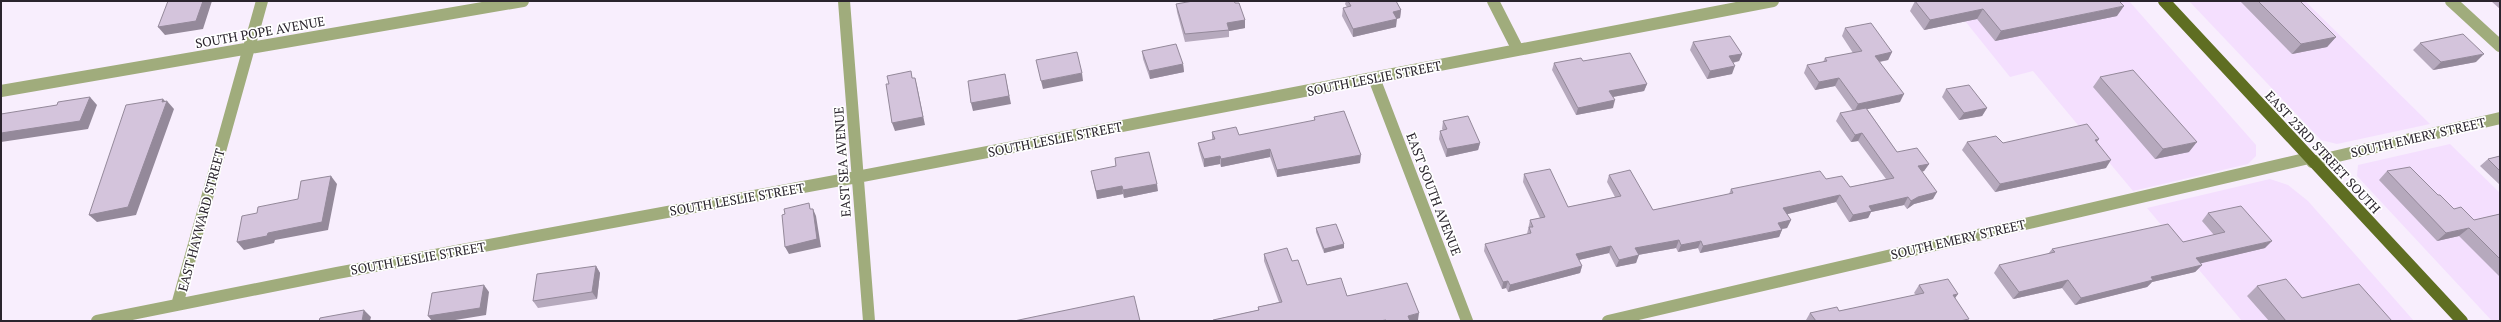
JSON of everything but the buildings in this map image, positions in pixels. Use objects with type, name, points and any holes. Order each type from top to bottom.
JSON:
[{"type":"main road","name":"EAST 23RD STREET SOUTH","points":[[2164,1],[2310,160],[2462,321]]},
{"type":"street","name":"EAST HAYWARD STREET","points":[[262,1],[177,305],[337,273]]},
{"type":"street","name":"SOUTH POPE AVENUE","points":[[1,91],[523,1]]},
{"type":"street","name":"EAST SEA AVENUE","points":[[844,1],[869,321]]},
{"type":"street","points":[[1493,1],[1518,50]]},
{"type":"street","name":"SOUTH LESLIE STREET","points":[[337,273],[857,177],[1772,1]]},
{"type":"street","points":[[2451,1],[2500,46]]},
{"type":"street","name":"EAST SOUTH AVENUE","points":[[1374,78],[1466,321]]},
{"type":"street","name":"SOUTH EMERY STREET","points":[[1608,321],[2310,160],[2500,118]]},
{"type":"street","points":[[96,321],[177,305]]},
{"type":"shaded area","points":[[1949,1],[2129,1],[2256,145],[2256,156],[2248,164],[2133,191],[2033,71],[2010,77]]},
{"type":"shaded area","points":[[2189,1],[2305,1],[2430,124],[2337,144],[2321,140]]},
{"type":"shaded area","points":[[2450,144],[2500,193],[2500,321],[2492,321],[2357,176],[2358,165]]},
{"type":"shaded area","points":[[2270,179],[2288,185],[2308,201],[2414,321],[2242,321],[2147,208]]}]
